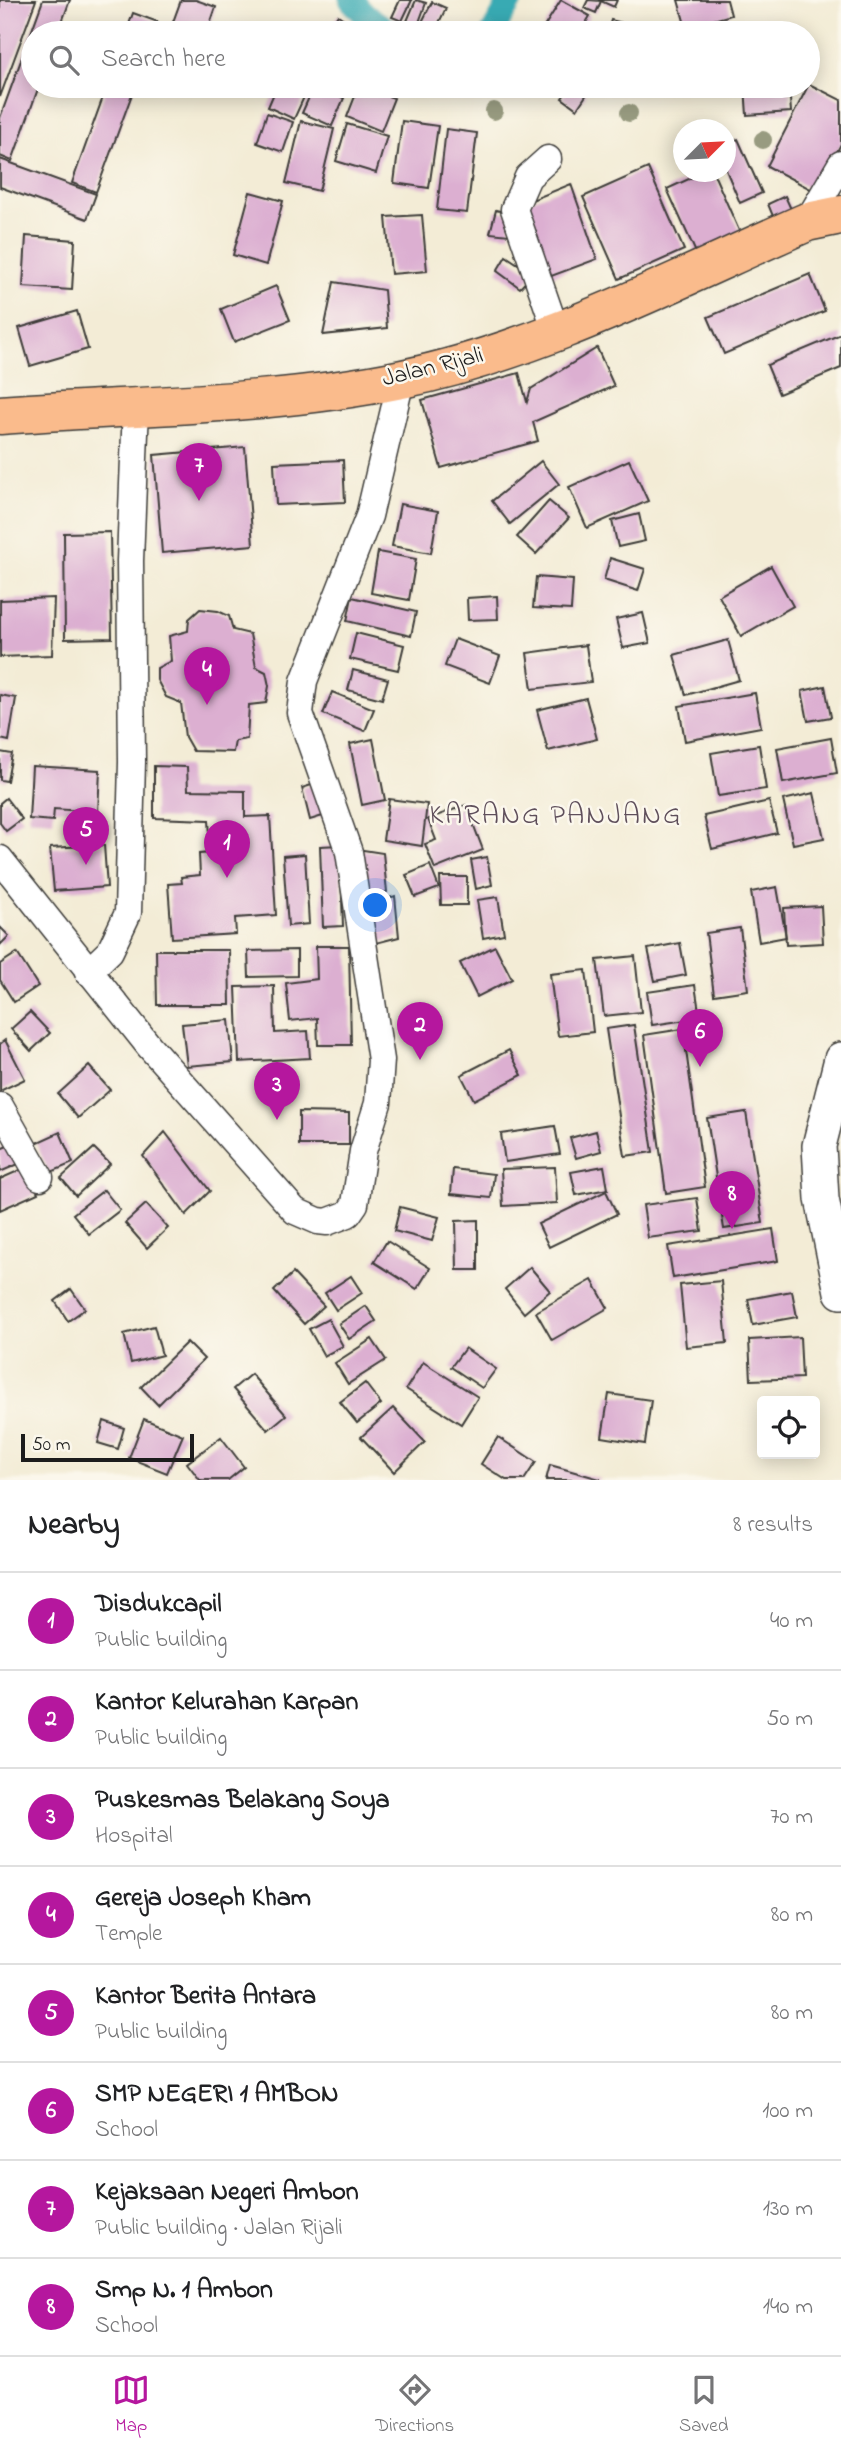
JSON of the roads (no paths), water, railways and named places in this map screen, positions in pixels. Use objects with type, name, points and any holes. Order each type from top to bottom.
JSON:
[{"type":"highway","name":"Jalan Rijali","points":[[0,415],[258,399],[401,380],[456,366],[556,331],[824,218]]},
{"type":"street","points":[[548,159],[528,177],[514,209],[556,331]]},
{"type":"street","points":[[824,218],[841,164]]},
{"type":"street","points":[[0,859],[88,972],[213,1122],[295,1211],[307,1218],[327,1222],[348,1214],[355,1204],[363,1151],[377,1103],[381,1060],[349,852],[300,713],[304,681],[369,516],[401,380]]},
{"type":"street","points":[[88,972],[110,951],[128,913],[132,762],[130,561],[136,407]]},
{"type":"street","points":[[841,1059],[819,1146],[822,1199],[841,1292]]},
{"type":"street","points":[[0,1107],[40,1177]]},
{"type":"waterway","points":[[351,0],[374,21]]},
{"type":"waterway","points":[[499,21],[511,0]]},
{"type":"place","name":"Kejaksaan Negeri Ambon","points":[[199,501]]},
{"type":"place","name":"Gereja Joseph Kham","points":[[207,705]]},
{"type":"place","name":"Kantor Berita Antara","points":[[86,865]]},
{"type":"place","name":"Disdukcapil","points":[[227,878]]},
{"type":"place","name":"Kantor Kelurahan Karpan","points":[[420,1060]]},
{"type":"place","name":"SMP NEGERI 1 AMBON","points":[[700,1067]]},
{"type":"place","name":"Puskesmas Belakang Soya","points":[[277,1120]]},
{"type":"place","name":"Smp N. 1 Ambon","points":[[732,1229]]},
{"type":"district","name":"KARANG PANJANG","points":[[556,816]]}]
